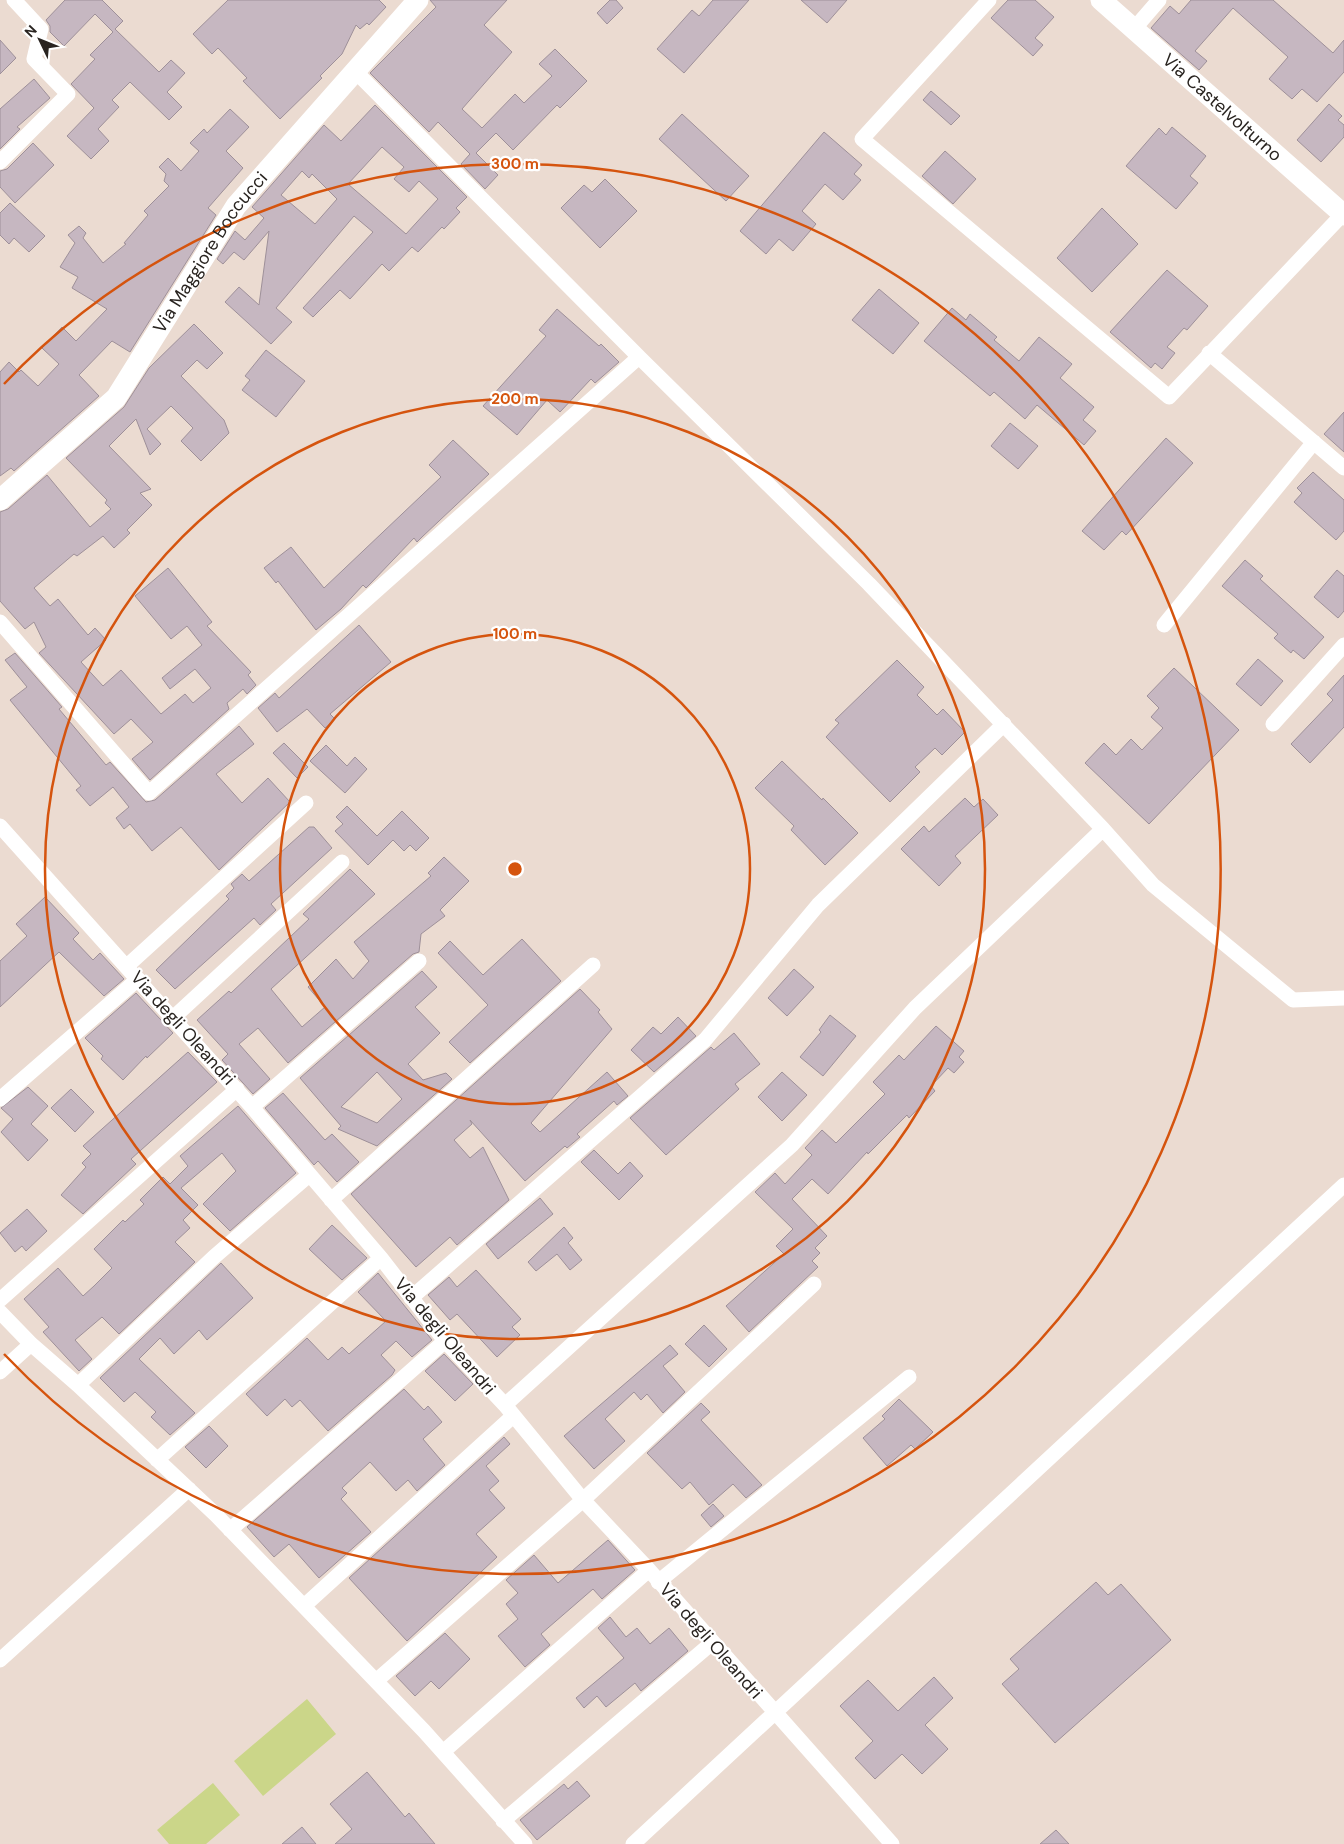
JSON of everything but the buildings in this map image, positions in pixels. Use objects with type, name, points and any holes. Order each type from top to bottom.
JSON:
[{"type":"street","points":[[0,162],[68,94],[34,59],[41,28],[14,0]]},
{"type":"street","name":"Via Maggiore Boccucci","points":[[0,500],[116,398],[236,206],[354,70],[418,0]]},
{"type":"street","points":[[989,0],[862,139],[1169,397],[1343,214]]},
{"type":"street","name":"Via Castelvolturno","points":[[1101,0],[1343,214]]},
{"type":"street","points":[[1134,29],[1159,0]]},
{"type":"street","points":[[354,70],[639,357],[869,584],[1004,724],[1153,885],[1294,1000],[1344,998]]},
{"type":"street","points":[[1209,353],[1344,468]]},
{"type":"street","points":[[0,622],[149,793],[639,357]]},
{"type":"street","points":[[1164,624],[1314,442]]},
{"type":"street","points":[[1273,724],[1344,645]]},
{"type":"street","points":[[411,1298],[705,1040],[818,905],[1004,724]]},
{"type":"street","points":[[127,966],[306,803]]},
{"type":"street","name":"Via degli Oleandri","points":[[0,826],[237,1089],[381,1258],[445,1341],[509,1411],[583,1500],[713,1642],[773,1712],[892,1844]]},
{"type":"street","points":[[304,1606],[792,1145],[914,1008],[1103,829]]},
{"type":"street","points":[[174,1017],[342,862]]},
{"type":"street","points":[[252,1107],[419,960]]},
{"type":"street","points":[[331,1200],[594,965]]},
{"type":"street","points":[[0,1099],[138,979]]},
{"type":"street","points":[[0,1300],[237,1089]]},
{"type":"street","points":[[78,1385],[214,1257],[309,1175]]},
{"type":"street","points":[[633,1844],[1344,1184]]},
{"type":"street","points":[[157,1460],[381,1258]]},
{"type":"street","points":[[376,1681],[583,1500],[814,1284]]},
{"type":"street","points":[[0,1312],[31,1344],[78,1385],[230,1530],[443,1752],[525,1844]]},
{"type":"street","points":[[230,1530],[445,1341]]},
{"type":"street","points":[[0,1372],[31,1344]]},
{"type":"street","points":[[443,1752],[653,1576],[909,1377]]},
{"type":"street","points":[[0,1660],[189,1489]]},
{"type":"street","points":[[503,1821],[713,1642]]},
{"type":"green space","points":[[307,1699],[336,1734],[263,1796],[234,1761]]},
{"type":"green space","points":[[213,1783],[240,1815],[206,1844],[169,1844],[157,1830]]}]
